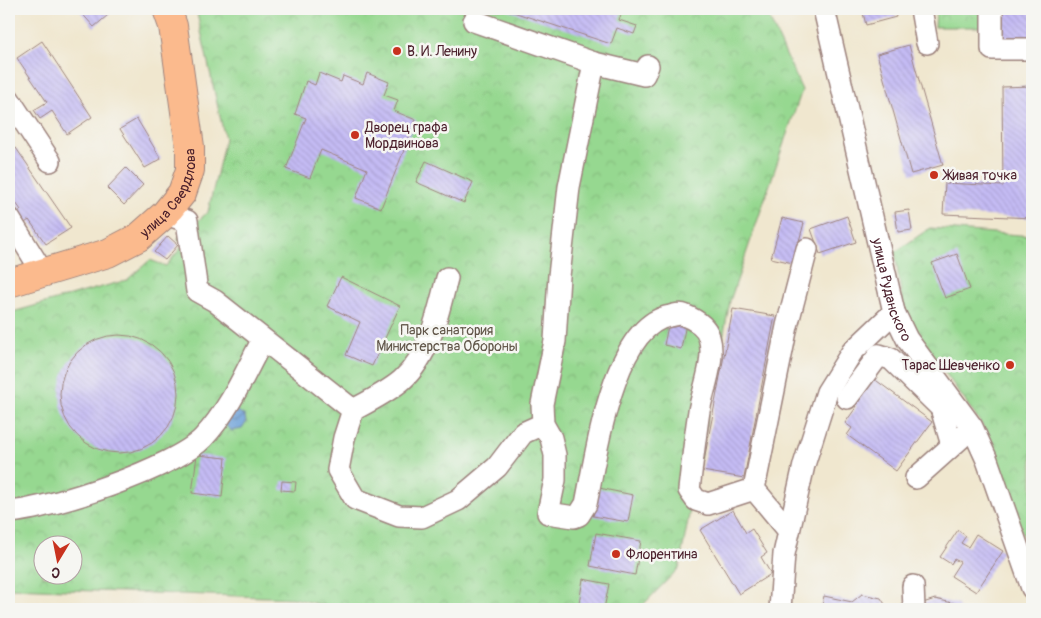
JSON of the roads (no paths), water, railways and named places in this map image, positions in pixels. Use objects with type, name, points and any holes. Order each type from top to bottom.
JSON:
[{"type":"main road","name":"улица Свердлова","points":[[9,283],[108,253],[139,237],[165,214],[182,193],[190,170],[190,147],[174,35],[167,9]]},
{"type":"street","name":"улица Руданского","points":[[824,9],[894,312],[907,340],[972,427],[987,460],[1030,581]]},
{"type":"street","points":[[921,9],[927,43]]},
{"type":"street","points":[[992,9],[992,49],[1032,49]]},
{"type":"street","points":[[474,21],[594,63],[644,75],[648,66]]},
{"type":"street","points":[[594,63],[569,187],[559,276],[555,340],[545,384],[543,424],[550,438],[554,455],[555,480],[548,514],[579,516],[586,504],[612,387],[626,356],[644,331],[658,318],[681,314],[700,324],[705,330],[709,336],[711,354],[699,412],[689,490],[696,500],[708,504],[754,489]]},
{"type":"street","points":[[9,99],[50,161]]},
{"type":"street","points":[[165,214],[188,221],[197,291],[214,301],[262,341],[353,410]]},
{"type":"street","points":[[9,218],[44,273]]},
{"type":"street","points":[[754,489],[787,326],[807,249]]},
{"type":"street","points":[[447,278],[427,344],[416,363],[403,379],[353,410],[344,438],[338,470],[355,499],[399,516],[422,517],[458,500],[497,468],[523,433],[543,424]]},
{"type":"street","points":[[780,609],[784,554],[789,530],[804,465],[827,392],[852,352],[894,312]]},
{"type":"street","points":[[9,512],[78,497],[159,465],[192,447],[213,427],[262,341]]},
{"type":"street","points":[[847,398],[880,355],[891,359],[942,408],[952,445]]},
{"type":"street","points":[[916,478],[972,427]]},
{"type":"street","points":[[754,489],[789,530]]},
{"type":"street","points":[[913,586],[914,609]]},
{"type":"water","points":[[236,410],[245,416],[246,423],[242,429],[232,431],[224,424]]},
{"type":"place","name":"В. И. Ленину","points":[[397,51]]},
{"type":"place","name":"Дворец графа Мордвинова","points":[[355,135]]},
{"type":"place","name":"Живая точка","points":[[934,175]]},
{"type":"place","name":"Тарас Шевченко","points":[[1010,365]]},
{"type":"place","name":"Флорентина","points":[[616,554]]},
{"type":"park label","name":"Парк санатория Министерства Обороны","points":[[447,338]]}]
